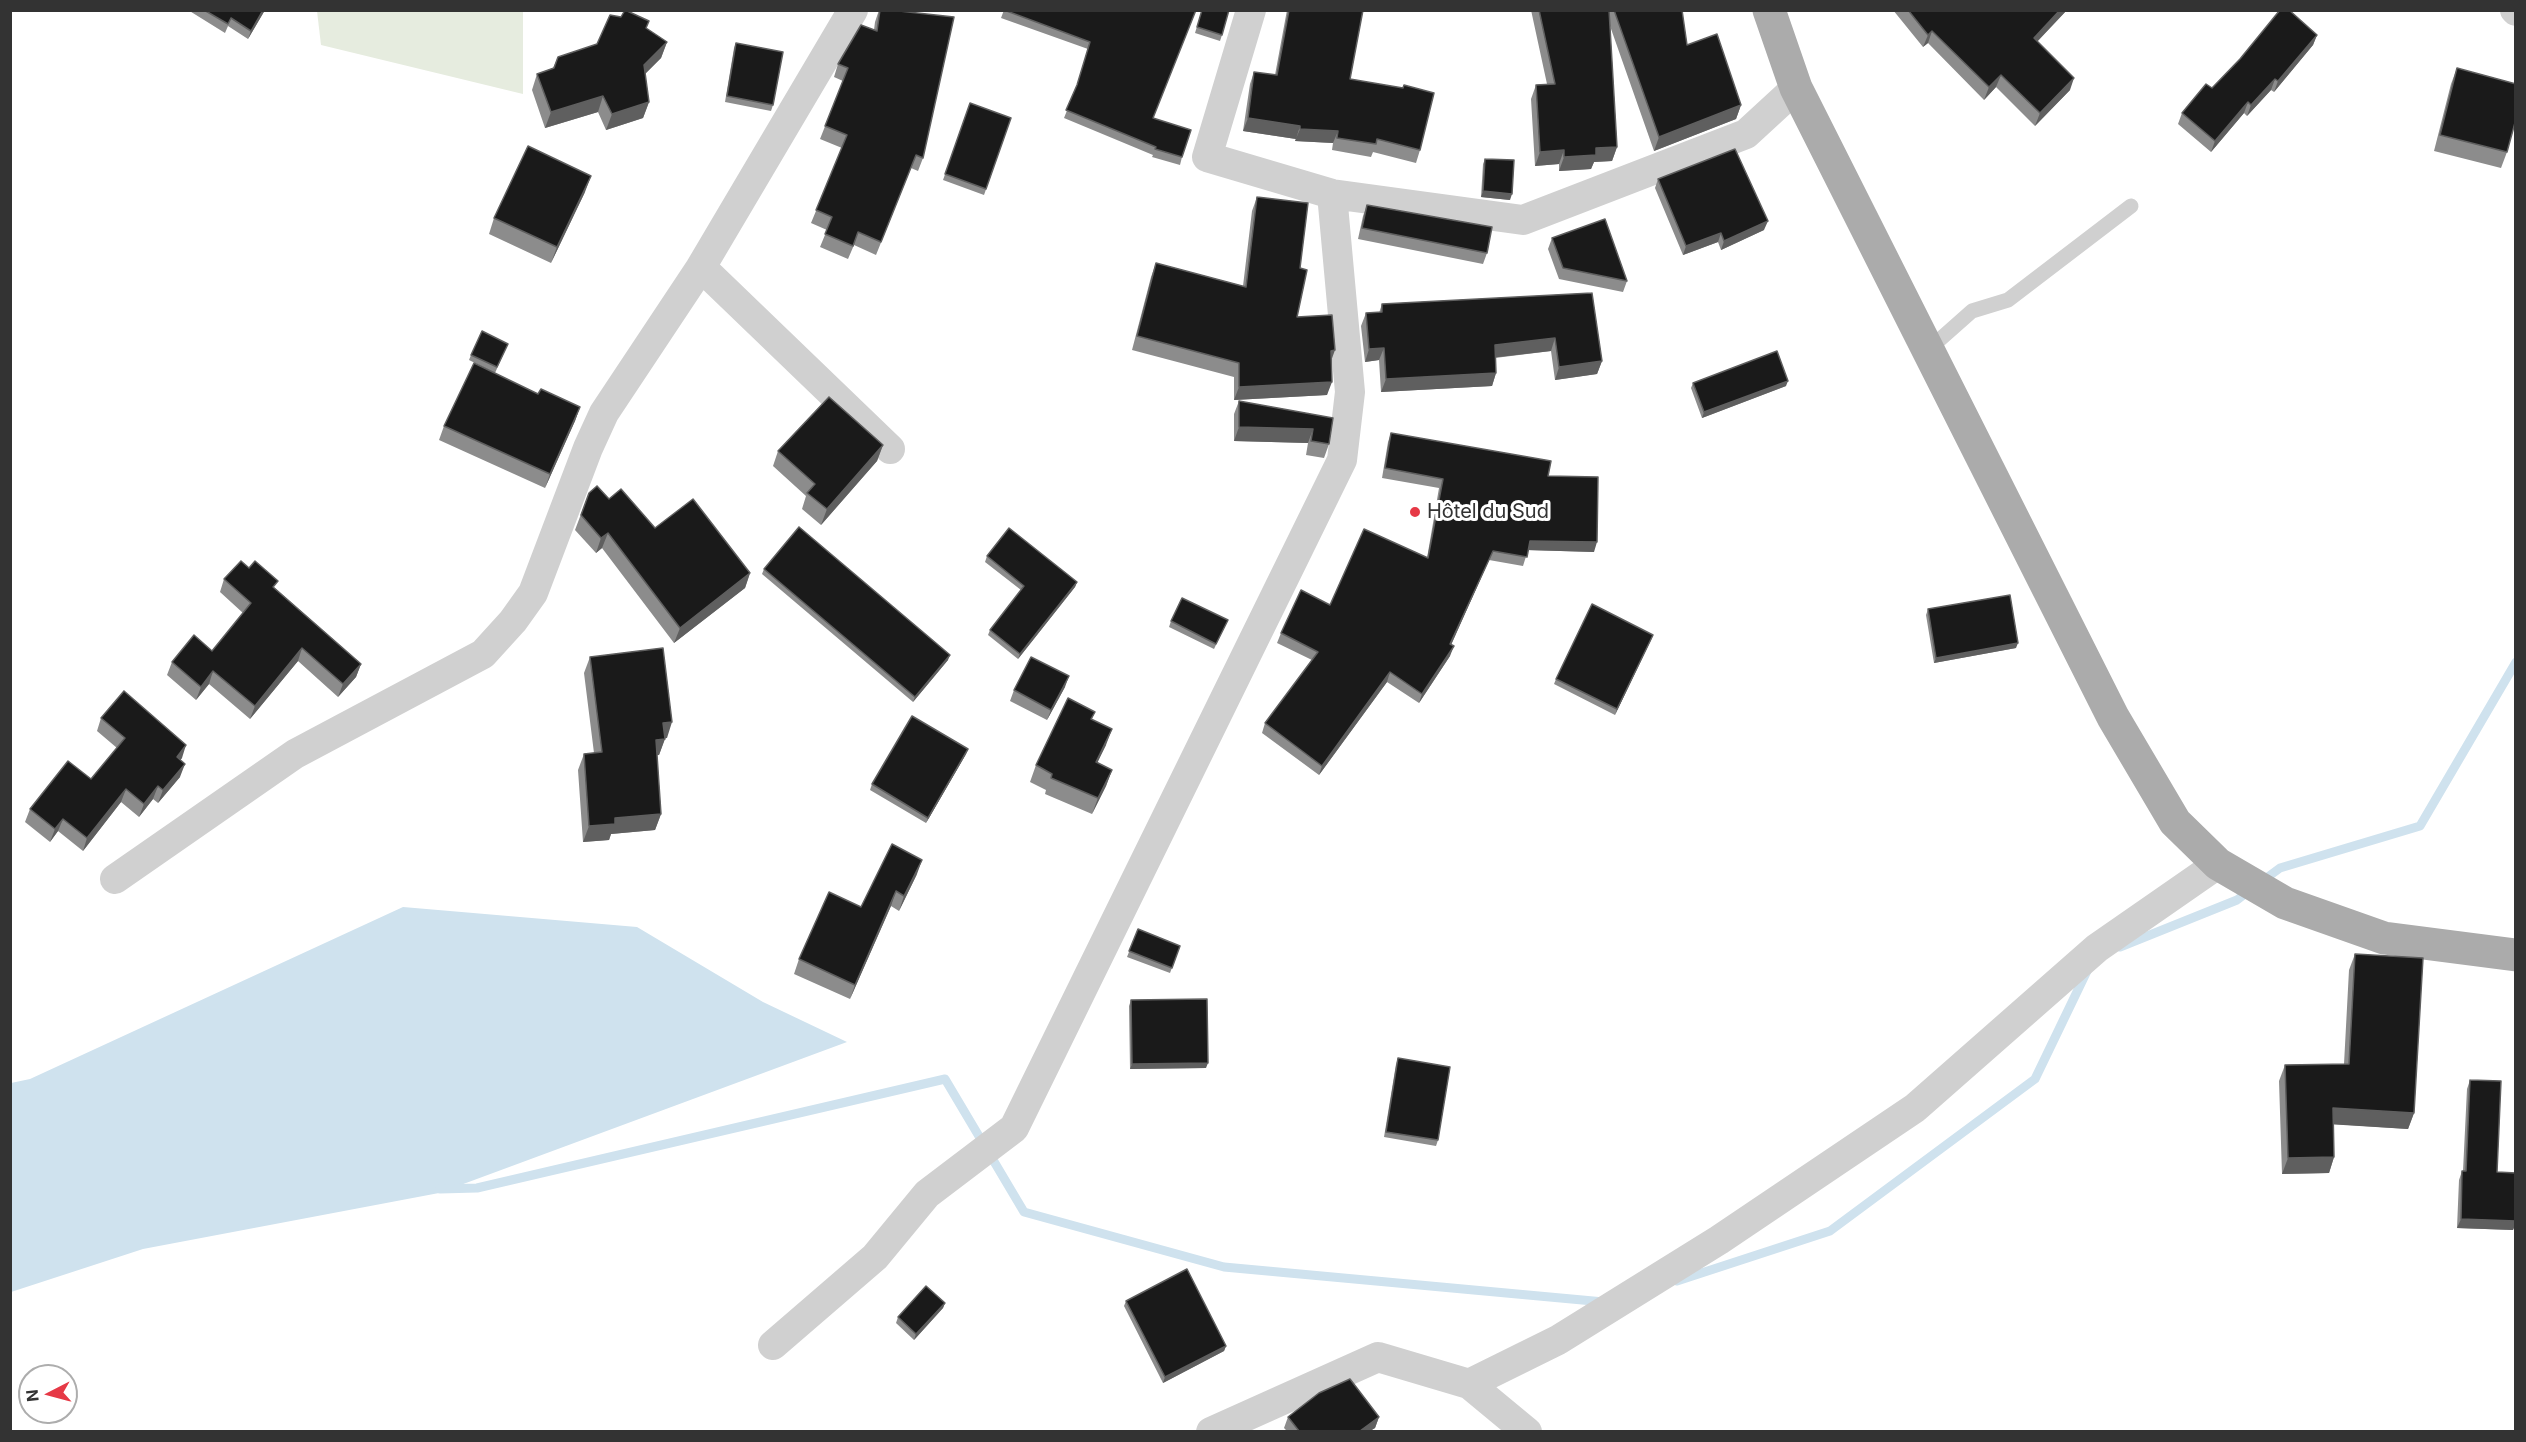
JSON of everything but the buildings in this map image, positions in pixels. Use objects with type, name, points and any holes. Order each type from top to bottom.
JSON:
[{"type":"main road","points":[[1769,10],[1796,88],[2113,717],[2175,822],[2212,858],[2286,903],[2384,938],[2516,955]]},
{"type":"street","points":[[115,879],[295,754],[483,654],[513,621],[532,593],[588,448],[604,413],[701,267],[853,10]]},
{"type":"street","points":[[1251,10],[1207,157],[1332,194],[1523,220],[1746,134],[1796,88]]},
{"type":"street","points":[[773,1345],[875,1257],[927,1194],[1014,1128],[1342,460],[1350,392],[1332,194]]},
{"type":"street","points":[[701,267],[890,449]]},
{"type":"street","points":[[1469,1384],[1568,1334],[1719,1240],[1915,1108],[2097,948],[2212,858]]},
{"type":"street","points":[[1211,1431],[1378,1357],[1469,1384],[1527,1431]]},
{"type":"lane","points":[[1928,350],[1972,311],[2008,300],[2131,206]]},
{"type":"shaded area","points":[[317,11],[523,11],[523,94],[321,45]]},
{"type":"water","points":[[403,907],[637,927],[763,1002],[847,1042],[439,1193],[143,1249],[11,1292],[11,1083],[30,1079]]},
{"type":"waterway","points":[[2261,882],[2280,868],[2420,826],[2516,662]]},
{"type":"waterway","points":[[2120,947],[2237,900],[2250,890]]},
{"type":"waterway","points":[[1677,1281],[1830,1231],[2035,1079],[2087,971]]},
{"type":"waterway","points":[[440,1189],[477,1188],[945,1079],[1024,1212],[1224,1267],[1604,1302]]},
{"type":"place","name":"Hôtel du Sud","points":[[1415,512]]}]
